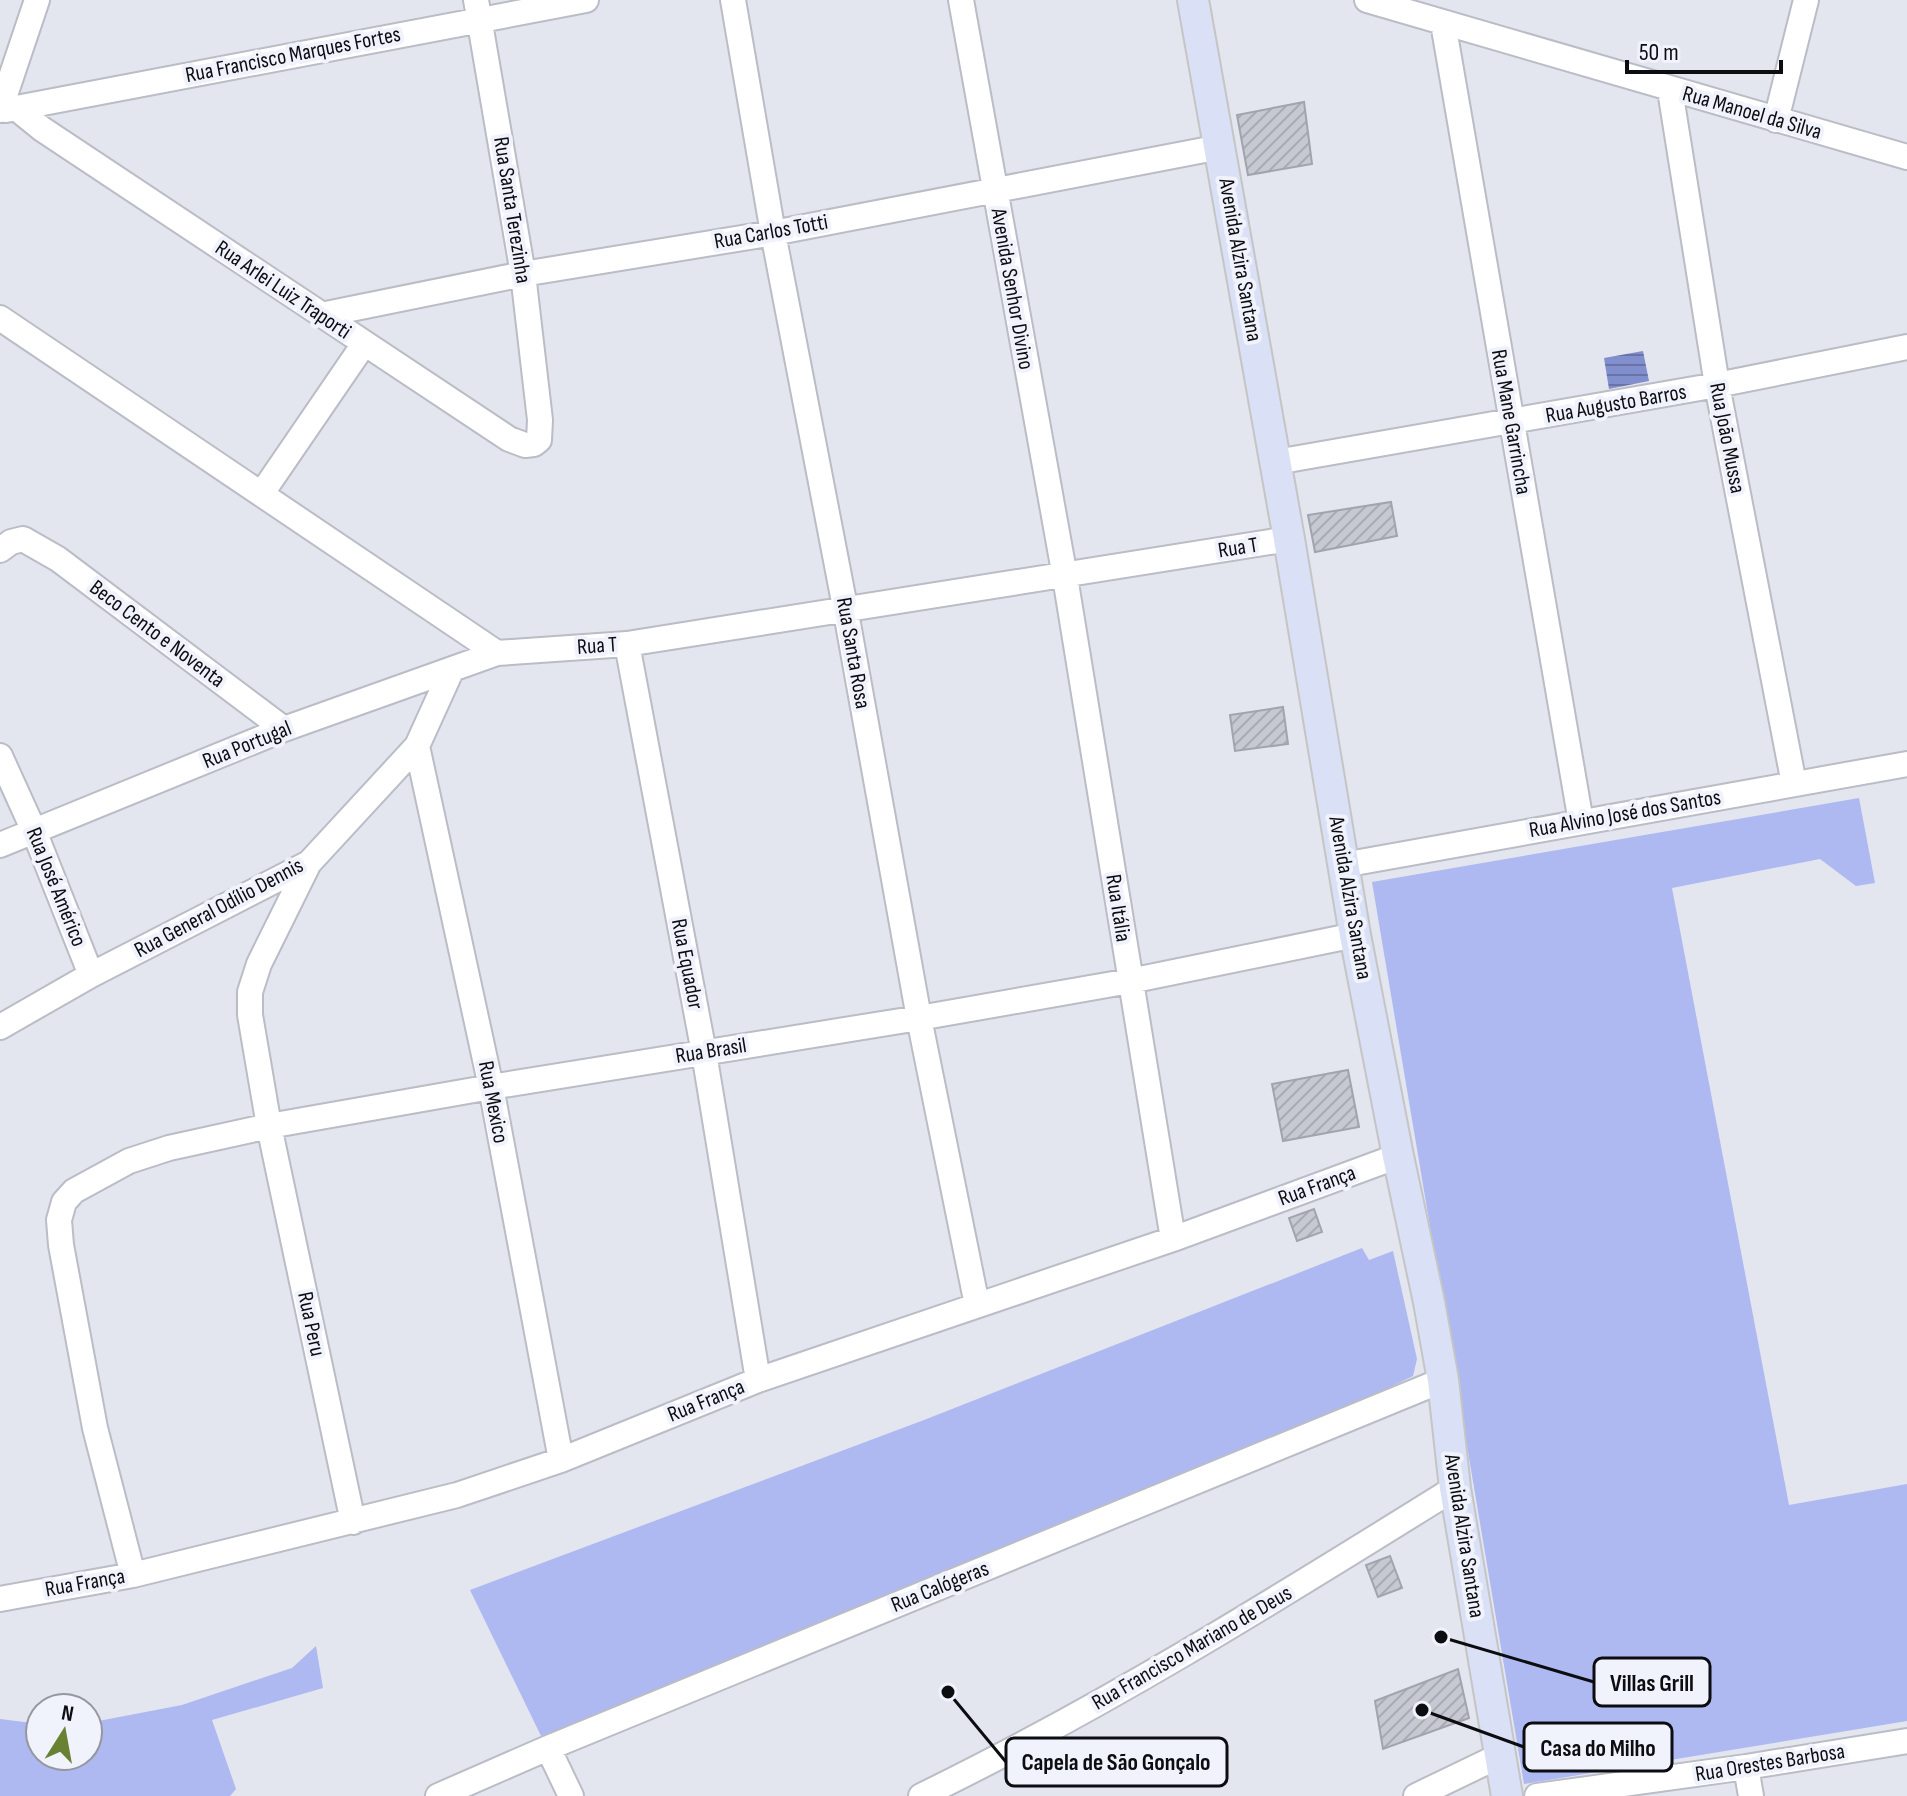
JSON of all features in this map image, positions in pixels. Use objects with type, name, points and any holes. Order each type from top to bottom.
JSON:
[{"type":"main road","name":"Avenida Alzira Santana","points":[[1193,0],[1276,462],[1355,935],[1443,1380],[1455,1488],[1507,1796]]},
{"type":"street","points":[[5,110],[37,0]]},
{"type":"street","name":"Rua Francisco Marques Fortes","points":[[5,110],[478,9],[586,0]]},
{"type":"street","name":"Rua Santa Rosa","points":[[733,0],[773,233],[919,1018],[977,1305]]},
{"type":"street","name":"Avenida Senhor Divino","points":[[961,0],[1065,577]]},
{"type":"street","name":"Rua Manoel da Silva","points":[[1367,0],[1907,157]]},
{"type":"street","points":[[1776,120],[1806,0]]},
{"type":"street","name":"Rua Santa Terezinha","points":[[478,9],[523,274],[540,420]]},
{"type":"street","name":"Rua Mane Garrincha","points":[[1443,23],[1581,822]]},
{"type":"street","name":"Rua João Mussa","points":[[1670,90],[1717,385],[1794,784]]},
{"type":"street","name":"Rua Arlei Luiz Traporti","points":[[5,110],[42,129],[509,439],[525,445],[534,444],[539,440],[540,420]]},
{"type":"street","name":"Rua Carlos Totti","points":[[321,315],[523,274],[773,233],[1220,147]]},
{"type":"street","points":[[0,318],[497,653]]},
{"type":"street","points":[[262,493],[364,344]]},
{"type":"street","name":"Rua Augusto Barros","points":[[1276,462],[1511,423],[1907,347]]},
{"type":"street","name":"Beco Cento e Noventa","points":[[0,550],[17,539],[29,541],[58,559],[284,729]]},
{"type":"street","name":"Rua T","points":[[497,653],[627,644],[845,607],[1065,577],[1289,539]]},
{"type":"street","name":"Rua Itália","points":[[1065,577],[1173,1239]]},
{"type":"street","name":"Rua Equador","points":[[627,644],[704,1053],[758,1380]]},
{"type":"street","name":"Rua Portugal","points":[[0,845],[284,729],[497,653]]},
{"type":"street","name":"Rua General Odílio Dennis","points":[[0,1027],[91,975],[309,863],[417,746],[452,669]]},
{"type":"street","name":"Rua Mexico","points":[[417,746],[491,1087],[561,1460]]},
{"type":"street","name":"Rua José Américo","points":[[0,756],[34,831],[91,975]]},
{"type":"street","name":"Rua Alvino José dos Santos","points":[[1343,865],[1907,764]]},
{"type":"street","name":"Rua Peru","points":[[309,863],[259,964],[250,992],[250,1015],[269,1126],[353,1522]]},
{"type":"street","name":"Rua Brasil","points":[[133,1575],[95,1428],[59,1220],[64,1202],[74,1191],[129,1161],[169,1148],[269,1126],[1130,981],[1355,935]]},
{"type":"street","name":"Rua França","points":[[0,1599],[133,1575],[457,1495],[561,1460],[758,1380],[1173,1239],[1398,1156]]},
{"type":"street","name":"Rua Calógeras","points":[[438,1796],[1443,1380]]},
{"type":"street","name":"Rua Francisco Mariano de Deus","points":[[921,1796],[1007,1754],[1208,1642],[1455,1488]]},
{"type":"street","name":"Rua Orestes Barbosa","points":[[1537,1796],[1907,1741]]},
{"type":"street","points":[[548,1748],[571,1796]]},
{"type":"street","points":[[1416,1796],[1501,1755]]},
{"type":"street","points":[[1746,1767],[1751,1796]]},
{"type":"shaded area","points":[[1643,351],[1649,381],[1609,389],[1604,358]]},
{"type":"shaded area","points":[[1859,798],[1875,883],[1856,886],[1820,859],[1672,888],[1789,1505],[1907,1484],[1907,1721],[1524,1784],[1372,882]]},
{"type":"shaded area","points":[[1362,1248],[1369,1260],[1393,1251],[1417,1359],[1413,1376],[1342,1410],[542,1738],[470,1590],[924,1420]]},
{"type":"shaded area","points":[[316,1646],[323,1688],[212,1720],[236,1789],[230,1796],[0,1796],[0,1719],[24,1722],[24,1772],[104,1772],[104,1720],[182,1705],[292,1668]]},
{"type":"building","points":[[1304,102],[1312,164],[1248,175],[1237,115]]},
{"type":"building","points":[[1391,502],[1397,536],[1315,552],[1308,515]]},
{"type":"building","points":[[1283,707],[1288,744],[1235,751],[1230,715]]},
{"type":"building","points":[[1348,1070],[1359,1127],[1283,1141],[1272,1084]]},
{"type":"building","points":[[1314,1209],[1322,1232],[1297,1241],[1289,1218]]},
{"type":"building","points":[[1390,1556],[1402,1588],[1378,1597],[1366,1565]]},
{"type":"building","points":[[1458,1669],[1469,1718],[1383,1749],[1375,1701]]},
{"type":"place","name":"Villas Grill","points":[[1441,1637]]},
{"type":"place","name":"Capela de São Gonçalo","points":[[948,1692]]},
{"type":"place","name":"Casa do Milho","points":[[1422,1710]]}]
